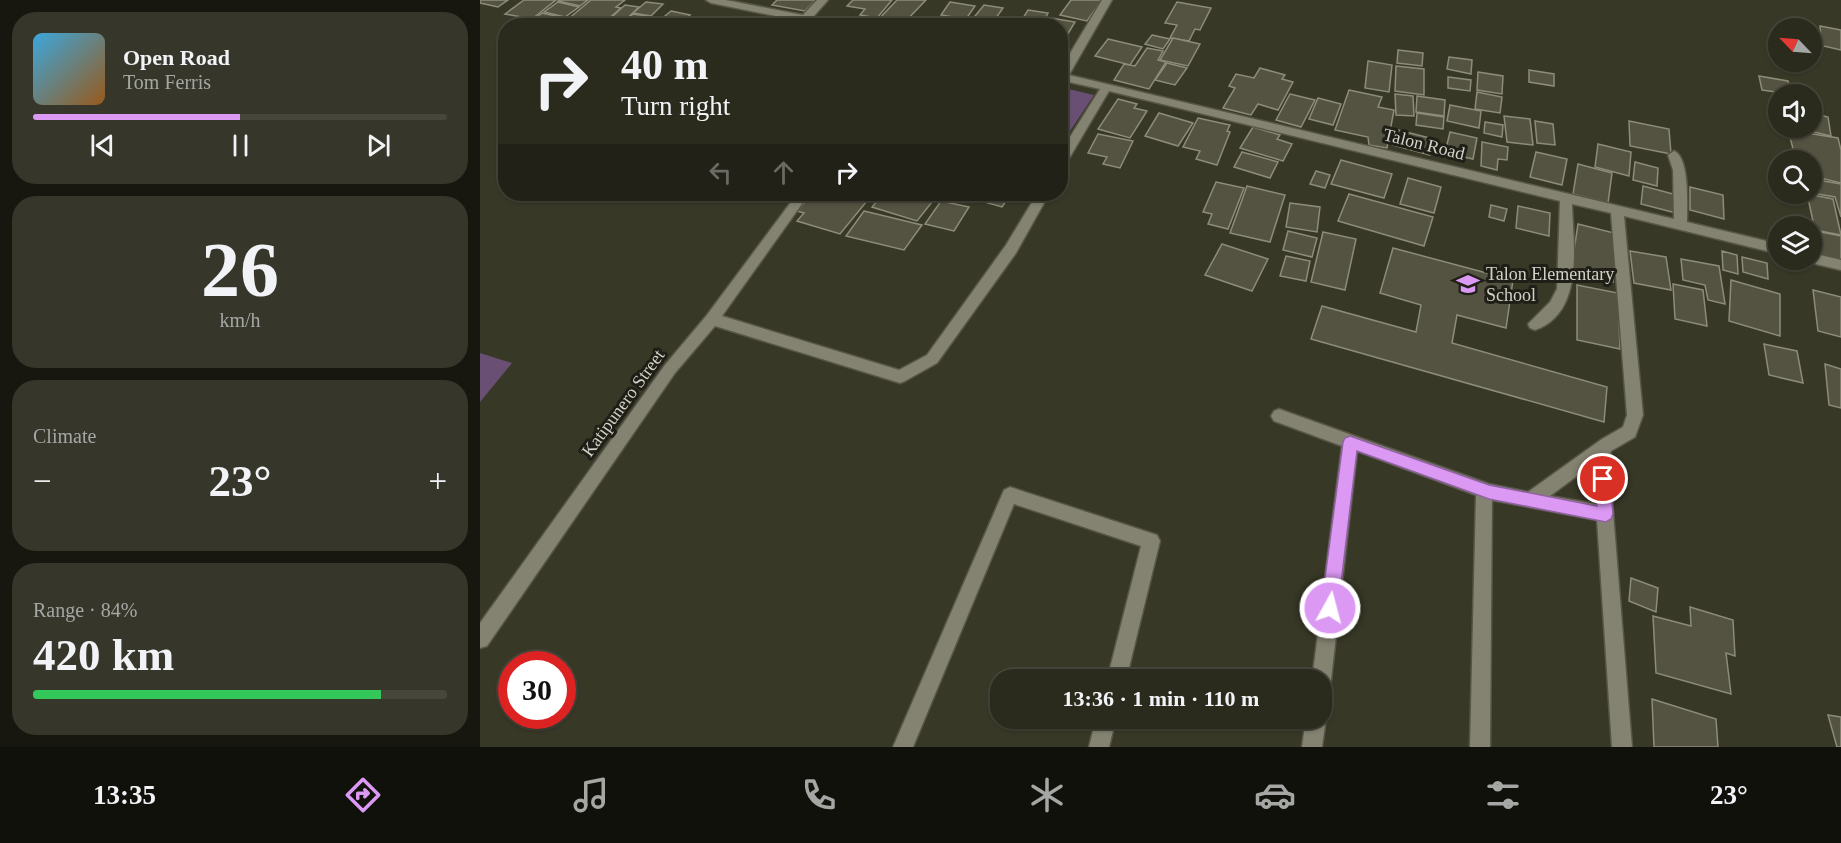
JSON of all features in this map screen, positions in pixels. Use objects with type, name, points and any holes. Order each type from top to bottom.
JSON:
[{"type":"street","points":[[711,0],[806,18],[823,0]]},
{"type":"street","points":[[1068,65],[1107,0]]},
{"type":"street","name":"Talon Road","points":[[1068,78],[1768,246]]},
{"type":"street","points":[[1068,151],[1107,86]]},
{"type":"street","points":[[1674,155],[1679,170],[1681,225]]},
{"type":"street","points":[[1534,324],[1554,310],[1563,296],[1566,282],[1566,197]]},
{"type":"street","name":"Katipunero Street","points":[[480,639],[670,369],[712,319],[798,201]]},
{"type":"street","points":[[712,319],[900,377],[932,358],[1011,249],[1039,201]]},
{"type":"street","points":[[1530,500],[1608,444],[1629,432],[1635,415],[1617,209]]},
{"type":"street","points":[[1822,260],[1841,265]]},
{"type":"street","points":[[1279,416],[1484,491],[1606,514]]},
{"type":"street","points":[[1322,669],[1350,442]]},
{"type":"street","points":[[1608,444],[1604,447],[1602,462],[1622,747]]},
{"type":"street","points":[[1480,747],[1484,491]]},
{"type":"street","points":[[903,747],[1010,495],[1151,541],[1119,669]]},
{"type":"street","points":[[1099,747],[1103,729]]},
{"type":"street","points":[[1312,747],[1314,729]]},
{"type":"shaded area","points":[[1068,89],[1094,95],[1068,134]]},
{"type":"shaded area","points":[[480,353],[512,363],[480,402]]},
{"type":"building","points":[[480,0],[508,0],[498,7],[480,3]]},
{"type":"building","points":[[524,0],[556,0],[533,18],[505,14]]},
{"type":"building","points":[[588,0],[580,6],[558,1]]},
{"type":"building","points":[[591,0],[625,0],[616,7],[621,8],[609,18],[569,18]]},
{"type":"building","points":[[777,0],[816,0],[805,11],[772,5]]},
{"type":"building","points":[[853,0],[892,0],[877,18],[860,15],[865,9],[847,6]]},
{"type":"building","points":[[897,0],[926,0],[909,18],[880,18]]},
{"type":"building","points":[[1071,0],[1102,0],[1087,21],[1060,15]]},
{"type":"building","points":[[558,2],[579,7],[565,17],[544,12]]},
{"type":"building","points":[[646,2],[663,4],[651,16],[633,13]]},
{"type":"building","points":[[950,2],[975,6],[967,18],[941,15]]},
{"type":"building","points":[[1177,2],[1211,8],[1200,30],[1195,29],[1189,41],[1170,38],[1177,25],[1165,23]]},
{"type":"building","points":[[625,5],[639,7],[627,18],[611,18]]},
{"type":"building","points":[[984,5],[1003,8],[996,18],[973,18]]},
{"type":"building","points":[[1028,10],[1048,13],[1045,18],[1023,18]]},
{"type":"building","points":[[671,11],[690,15],[687,18],[662,18]]},
{"type":"building","points":[[542,13],[565,18],[536,18]]},
{"type":"building","points":[[633,14],[659,18],[629,18]]},
{"type":"building","points":[[1068,21],[1075,22],[1068,34]]},
{"type":"building","points":[[1822,26],[1841,30],[1841,50],[1822,46]]},
{"type":"building","points":[[1152,35],[1170,39],[1163,49],[1145,44]]},
{"type":"building","points":[[1173,38],[1200,44],[1188,66],[1160,60]]},
{"type":"building","points":[[1108,39],[1142,47],[1130,65],[1095,56]]},
{"type":"building","points":[[1147,48],[1163,51],[1158,60],[1166,62],[1149,89],[1114,80],[1124,64],[1135,66]]},
{"type":"building","points":[[1398,50],[1423,53],[1422,66],[1397,63]]},
{"type":"building","points":[[1449,57],[1472,60],[1471,74],[1447,69]]},
{"type":"building","points":[[1368,61],[1392,65],[1389,92],[1365,88]]},
{"type":"building","points":[[1167,63],[1187,68],[1175,85],[1155,80]]},
{"type":"building","points":[[1396,66],[1424,69],[1424,95],[1395,91]]},
{"type":"building","points":[[1260,68],[1285,75],[1282,79],[1293,82],[1278,110],[1258,104],[1251,115],[1223,108],[1235,88],[1229,86],[1236,74],[1254,78]]},
{"type":"building","points":[[1529,70],[1554,74],[1554,86],[1529,82]]},
{"type":"building","points":[[1478,72],[1503,76],[1502,94],[1477,90]]},
{"type":"building","points":[[1759,76],[1788,81],[1789,84],[1768,84],[1768,91],[1762,90]]},
{"type":"building","points":[[1448,77],[1471,80],[1470,91],[1448,88]]},
{"type":"building","points":[[1349,90],[1382,97],[1378,107],[1394,110],[1387,148],[1369,145],[1368,137],[1335,130]]},
{"type":"building","points":[[1477,92],[1502,97],[1500,113],[1475,109]]},
{"type":"building","points":[[1290,94],[1315,100],[1301,127],[1276,120]]},
{"type":"building","points":[[1395,94],[1413,96],[1414,116],[1396,115]]},
{"type":"building","points":[[1417,96],[1445,100],[1444,116],[1416,112]]},
{"type":"building","points":[[1318,98],[1341,104],[1333,125],[1309,119]]},
{"type":"building","points":[[1118,99],[1137,104],[1134,108],[1147,111],[1130,138],[1098,129]]},
{"type":"building","points":[[1450,105],[1481,111],[1479,128],[1447,121]]},
{"type":"building","points":[[1159,113],[1193,123],[1178,146],[1145,136]]},
{"type":"building","points":[[1417,113],[1444,117],[1443,129],[1416,125]]},
{"type":"building","points":[[1504,116],[1530,119],[1533,145],[1507,142]]},
{"type":"building","points":[[1822,116],[1828,117],[1831,136],[1822,134]]},
{"type":"building","points":[[1198,118],[1230,125],[1227,131],[1230,132],[1217,165],[1196,159],[1200,151],[1183,147]]},
{"type":"building","points":[[1535,121],[1553,124],[1555,145],[1537,143]]},
{"type":"building","points":[[1629,121],[1669,129],[1671,154],[1630,146]]},
{"type":"building","points":[[1485,122],[1503,125],[1502,137],[1484,133]]},
{"type":"building","points":[[1253,127],[1280,135],[1277,139],[1292,144],[1283,161],[1240,148]]},
{"type":"building","points":[[1398,130],[1434,139],[1430,155],[1393,145]]},
{"type":"building","points":[[1450,132],[1477,138],[1473,159],[1445,153]]},
{"type":"building","points":[[1098,134],[1133,141],[1120,168],[1103,164],[1107,157],[1088,153]]},
{"type":"building","points":[[1822,135],[1838,138],[1841,150],[1841,183],[1822,178],[1822,150],[1793,150],[1790,138],[1822,138]]},
{"type":"building","points":[[1482,142],[1508,147],[1507,160],[1498,159],[1497,170],[1481,166]]},
{"type":"building","points":[[1598,144],[1631,152],[1629,176],[1595,167]]},
{"type":"building","points":[[1242,152],[1278,162],[1270,178],[1234,167]]},
{"type":"building","points":[[1536,152],[1567,159],[1562,185],[1530,177]]},
{"type":"building","points":[[1341,160],[1392,174],[1384,198],[1331,184]]},
{"type":"building","points":[[1635,162],[1658,168],[1657,186],[1633,180]]},
{"type":"building","points":[[1578,164],[1612,173],[1608,203],[1573,194]]},
{"type":"building","points":[[1316,171],[1330,175],[1325,188],[1310,184]]},
{"type":"building","points":[[1408,178],[1441,187],[1434,213],[1400,204]]},
{"type":"building","points":[[1822,181],[1841,184],[1841,217],[1835,197],[1822,195]]},
{"type":"building","points":[[1216,182],[1244,188],[1228,229],[1208,224],[1212,214],[1203,212]]},
{"type":"building","points":[[1247,186],[1285,195],[1270,242],[1230,233]]},
{"type":"building","points":[[1643,186],[1677,195],[1676,213],[1641,204]]},
{"type":"building","points":[[1690,187],[1723,195],[1724,219],[1690,210]]},
{"type":"building","points":[[1349,194],[1433,217],[1424,246],[1338,221]]},
{"type":"building","points":[[1822,197],[1833,199],[1841,235],[1822,231],[1822,216],[1812,216],[1809,204],[1822,204]]},
{"type":"building","points":[[806,201],[867,201],[840,234],[797,221],[804,213],[797,211]]},
{"type":"building","points":[[877,201],[933,201],[917,221],[872,207]]},
{"type":"building","points":[[941,201],[969,207],[954,231],[925,224]]},
{"type":"building","points":[[981,201],[1006,201],[1002,207]]},
{"type":"building","points":[[1290,203],[1320,207],[1317,232],[1286,227]]},
{"type":"building","points":[[1491,205],[1507,209],[1504,221],[1489,217]]},
{"type":"building","points":[[1518,206],[1550,213],[1549,236],[1516,228]]},
{"type":"building","points":[[864,211],[922,225],[904,250],[846,236]]},
{"type":"building","points":[[1578,224],[1618,234],[1613,282],[1571,271]]},
{"type":"building","points":[[1288,231],[1317,238],[1312,257],[1283,250]]},
{"type":"building","points":[[1323,232],[1356,239],[1345,290],[1311,282]]},
{"type":"building","points":[[1822,232],[1841,236],[1841,264],[1822,260]]},
{"type":"building","points":[[1222,244],[1268,259],[1252,291],[1205,275]]},
{"type":"building","points":[[1393,248],[1513,280],[1506,328],[1457,315],[1452,343],[1607,387],[1604,422],[1311,339],[1322,306],[1416,332],[1421,305],[1380,293]]},
{"type":"building","points":[[1630,251],[1666,257],[1671,290],[1634,283]]},
{"type":"building","points":[[1722,251],[1737,255],[1738,274],[1723,270]]},
{"type":"building","points":[[1286,256],[1310,261],[1306,281],[1280,276]]},
{"type":"building","points":[[1742,257],[1767,263],[1768,279],[1743,272]]},
{"type":"building","points":[[1681,259],[1719,266],[1725,304],[1708,300],[1705,285],[1683,280]]},
{"type":"building","points":[[1731,280],[1780,294],[1780,336],[1729,321]]},
{"type":"building","points":[[1673,284],[1703,290],[1707,326],[1675,319]]},
{"type":"building","points":[[1577,285],[1618,293],[1620,349],[1577,340]]},
{"type":"building","points":[[1813,290],[1841,297],[1841,337],[1818,331]]},
{"type":"building","points":[[1764,344],[1797,351],[1803,383],[1769,375]]},
{"type":"building","points":[[1825,364],[1841,369],[1841,408],[1829,405]]},
{"type":"building","points":[[1631,578],[1658,588],[1656,612],[1629,601]]},
{"type":"building","points":[[1690,607],[1733,620],[1735,656],[1726,653],[1731,694],[1656,673],[1653,616],[1691,626]]},
{"type":"building","points":[[1652,699],[1716,719],[1718,747],[1654,747]]},
{"type":"building","points":[[1828,715],[1841,717],[1841,747],[1837,747]]},
{"type":"place","name":"Talon Elementary School","points":[[1468,284]]},
{"type":"route","points":[[1330,608],[1350,442],[1489,492],[1606,514],[1603,479]]}]
